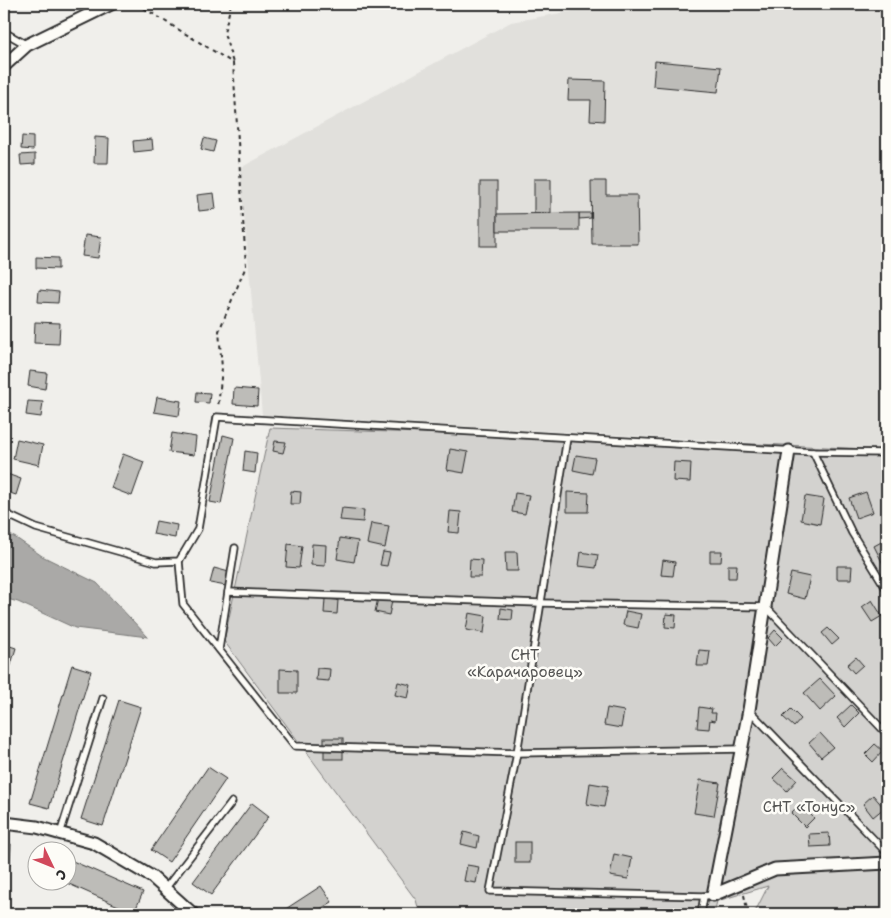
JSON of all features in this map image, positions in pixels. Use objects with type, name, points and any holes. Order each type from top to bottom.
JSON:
[{"type":"street","points":[[4,66],[27,45],[111,4]]},
{"type":"street","points":[[709,896],[749,710],[789,451]]},
{"type":"street","points":[[4,823],[37,827],[94,843],[152,877],[193,914]]},
{"type":"street","points":[[709,896],[775,869],[887,864]]},
{"type":"lane","points":[[4,32],[27,45]]},
{"type":"lane","points":[[741,749],[517,753],[295,746],[183,604],[179,561],[198,529],[216,418],[789,451],[887,454]]},
{"type":"lane","points":[[567,438],[517,753],[490,891],[709,896],[701,914]]},
{"type":"lane","points":[[813,452],[852,533],[887,590]]},
{"type":"lane","points":[[4,513],[36,528],[156,562],[179,561]]},
{"type":"lane","points":[[219,649],[235,548]]},
{"type":"lane","points":[[228,592],[540,603],[766,606],[887,734]]},
{"type":"lane","points":[[60,834],[103,698]]},
{"type":"lane","points":[[749,710],[887,853]]},
{"type":"lane","points":[[165,889],[232,802]]},
{"type":"path","points":[[137,4],[233,63]]},
{"type":"path","points":[[216,418],[222,368],[219,331],[246,266],[233,63],[224,33],[231,4]]},
{"type":"path","points":[[740,884],[748,914]]},
{"type":"shaded area","points":[[611,4],[887,4],[887,450],[262,415],[240,168],[511,22]]},
{"type":"shaded area","points":[[4,532],[42,556],[97,583],[148,637],[75,628],[18,602],[4,598]]},
{"type":"green space","name":"СНТ «Карачаровец»","points":[[270,428],[887,450],[887,914],[751,914],[756,910],[768,886],[717,901],[714,914],[420,914],[416,900],[224,641]]},
{"type":"building","points":[[655,61],[721,67],[718,92],[653,86]]},
{"type":"building","points":[[569,80],[605,81],[604,121],[590,120],[591,100],[568,100]]},
{"type":"building","points":[[22,136],[33,137],[33,150],[21,149]]},
{"type":"building","points":[[95,137],[109,138],[108,163],[94,163]]},
{"type":"building","points":[[204,138],[216,141],[213,152],[201,149]]},
{"type":"building","points":[[152,139],[153,150],[134,152],[133,141]]},
{"type":"building","points":[[35,154],[35,164],[21,165],[20,155]]},
{"type":"building","points":[[534,179],[551,179],[551,213],[534,213]]},
{"type":"building","points":[[591,181],[606,181],[606,195],[637,195],[638,244],[592,244]]},
{"type":"building","points":[[480,182],[497,182],[497,246],[480,246]]},
{"type":"building","points":[[214,193],[216,209],[199,211],[197,195]]},
{"type":"building","points":[[579,213],[591,213],[591,218],[579,219]]},
{"type":"building","points":[[579,213],[579,231],[497,231],[497,214]]},
{"type":"building","points":[[85,235],[101,237],[98,258],[82,256]]},
{"type":"building","points":[[36,257],[58,258],[58,269],[36,268]]},
{"type":"building","points":[[39,290],[59,292],[58,303],[38,302]]},
{"type":"building","points":[[35,322],[60,323],[59,344],[34,343]]},
{"type":"building","points":[[30,371],[47,373],[45,389],[28,386]]},
{"type":"building","points":[[234,388],[258,390],[257,406],[233,404]]},
{"type":"building","points":[[197,392],[210,393],[209,403],[196,402]]},
{"type":"building","points":[[157,397],[181,401],[179,416],[154,412]]},
{"type":"building","points":[[28,401],[43,402],[41,417],[26,415]]},
{"type":"building","points":[[172,433],[196,437],[194,455],[169,452]]},
{"type":"building","points":[[223,435],[234,438],[221,504],[210,502]]},
{"type":"building","points":[[17,439],[43,445],[39,465],[13,459]]},
{"type":"building","points":[[275,441],[286,442],[283,453],[273,451]]},
{"type":"building","points":[[450,449],[468,452],[464,473],[447,470]]},
{"type":"building","points":[[245,451],[257,453],[255,473],[243,471]]},
{"type":"building","points":[[123,454],[144,462],[132,496],[111,488]]},
{"type":"building","points":[[576,455],[595,458],[592,474],[573,470]]},
{"type":"building","points":[[674,462],[691,463],[690,482],[673,481]]},
{"type":"building","points":[[7,474],[21,479],[16,495],[4,491]]},
{"type":"building","points":[[291,491],[301,492],[300,504],[290,504]]},
{"type":"building","points":[[567,492],[589,493],[588,512],[567,512]]},
{"type":"building","points":[[866,492],[873,512],[856,518],[849,498]]},
{"type":"building","points":[[515,493],[529,495],[525,514],[512,512]]},
{"type":"building","points":[[805,496],[824,499],[820,524],[801,520]]},
{"type":"building","points":[[342,508],[364,510],[363,522],[340,520]]},
{"type":"building","points":[[450,511],[461,512],[459,533],[448,532]]},
{"type":"building","points":[[156,521],[177,525],[175,538],[153,534]]},
{"type":"building","points":[[371,523],[389,526],[385,548],[367,544]]},
{"type":"building","points":[[340,538],[358,541],[354,562],[337,559]]},
{"type":"building","points":[[887,539],[887,572],[874,546]]},
{"type":"building","points":[[288,544],[302,546],[299,568],[286,567]]},
{"type":"building","points":[[312,544],[326,545],[325,566],[311,565]]},
{"type":"building","points":[[710,551],[722,551],[721,562],[710,562]]},
{"type":"building","points":[[383,552],[390,553],[387,566],[380,565]]},
{"type":"building","points":[[505,552],[517,552],[518,571],[506,571]]},
{"type":"building","points":[[581,552],[598,555],[596,568],[579,566]]},
{"type":"building","points":[[470,559],[482,560],[481,577],[469,577]]},
{"type":"building","points":[[663,560],[675,562],[673,576],[661,575]]},
{"type":"building","points":[[728,565],[737,565],[736,578],[728,578]]},
{"type":"building","points":[[837,566],[852,566],[851,579],[837,579]]},
{"type":"building","points":[[214,568],[229,572],[226,586],[210,583]]},
{"type":"building","points":[[791,573],[810,577],[805,599],[786,594]]},
{"type":"building","points":[[378,598],[392,601],[389,615],[375,612]]},
{"type":"building","points":[[325,599],[338,600],[337,614],[324,613]]},
{"type":"building","points":[[872,600],[882,616],[872,622],[862,607]]},
{"type":"building","points":[[501,608],[513,610],[512,620],[500,619]]},
{"type":"building","points":[[626,611],[641,614],[638,628],[623,625]]},
{"type":"building","points":[[469,613],[486,616],[484,633],[466,630]]},
{"type":"building","points":[[666,614],[676,615],[675,628],[665,627]]},
{"type":"building","points":[[828,628],[839,639],[832,645],[822,633]]},
{"type":"building","points":[[775,630],[783,638],[775,646],[768,638]]},
{"type":"building","points":[[4,644],[16,648],[4,688]]},
{"type":"building","points":[[699,650],[710,651],[708,666],[697,666]]},
{"type":"building","points":[[856,657],[863,665],[854,673],[847,665]]},
{"type":"building","points":[[72,665],[91,671],[49,808],[30,803]]},
{"type":"building","points":[[317,668],[330,669],[329,681],[316,680]]},
{"type":"building","points":[[280,669],[297,670],[297,693],[280,693]]},
{"type":"building","points":[[820,679],[836,696],[820,711],[804,693]]},
{"type":"building","points":[[398,682],[411,685],[408,698],[395,695]]},
{"type":"building","points":[[119,700],[141,707],[103,826],[81,819]]},
{"type":"building","points":[[851,705],[859,713],[845,727],[837,718]]},
{"type":"building","points":[[699,707],[712,709],[711,713],[716,713],[715,721],[710,720],[709,729],[697,728]]},
{"type":"building","points":[[607,708],[624,711],[621,728],[604,725]]},
{"type":"building","points":[[791,709],[801,719],[794,727],[783,717]]},
{"type":"building","points":[[820,733],[833,747],[821,757],[809,743]]},
{"type":"building","points":[[324,738],[343,738],[343,759],[324,759]]},
{"type":"building","points":[[875,744],[883,751],[873,762],[865,754]]},
{"type":"building","points":[[208,767],[226,779],[169,862],[151,850]]},
{"type":"building","points":[[783,768],[797,780],[787,791],[773,778]]},
{"type":"building","points":[[700,780],[720,783],[714,816],[694,813]]},
{"type":"building","points":[[590,783],[608,786],[604,807],[587,804]]},
{"type":"building","points":[[873,795],[884,808],[873,817],[863,804]]},
{"type":"building","points":[[252,803],[269,816],[211,895],[193,882]]},
{"type":"building","points":[[800,804],[814,818],[805,827],[791,813]]},
{"type":"building","points":[[464,832],[479,836],[477,848],[461,844]]},
{"type":"building","points":[[829,833],[830,846],[810,847],[809,834]]},
{"type":"building","points":[[515,842],[530,842],[530,863],[515,863]]},
{"type":"building","points":[[4,844],[11,844],[10,865],[4,864]]},
{"type":"building","points":[[614,854],[632,858],[628,879],[610,876]]},
{"type":"building","points":[[78,863],[143,892],[134,913],[78,888]]},
{"type":"building","points":[[467,865],[479,867],[476,883],[464,881]]},
{"type":"building","points":[[321,886],[332,902],[312,914],[278,914]]},
{"type":"building","points":[[673,908],[690,913],[690,914],[671,914]]},
{"type":"park label","name":"СНТ «Тонус»","points":[[809,807]]}]
